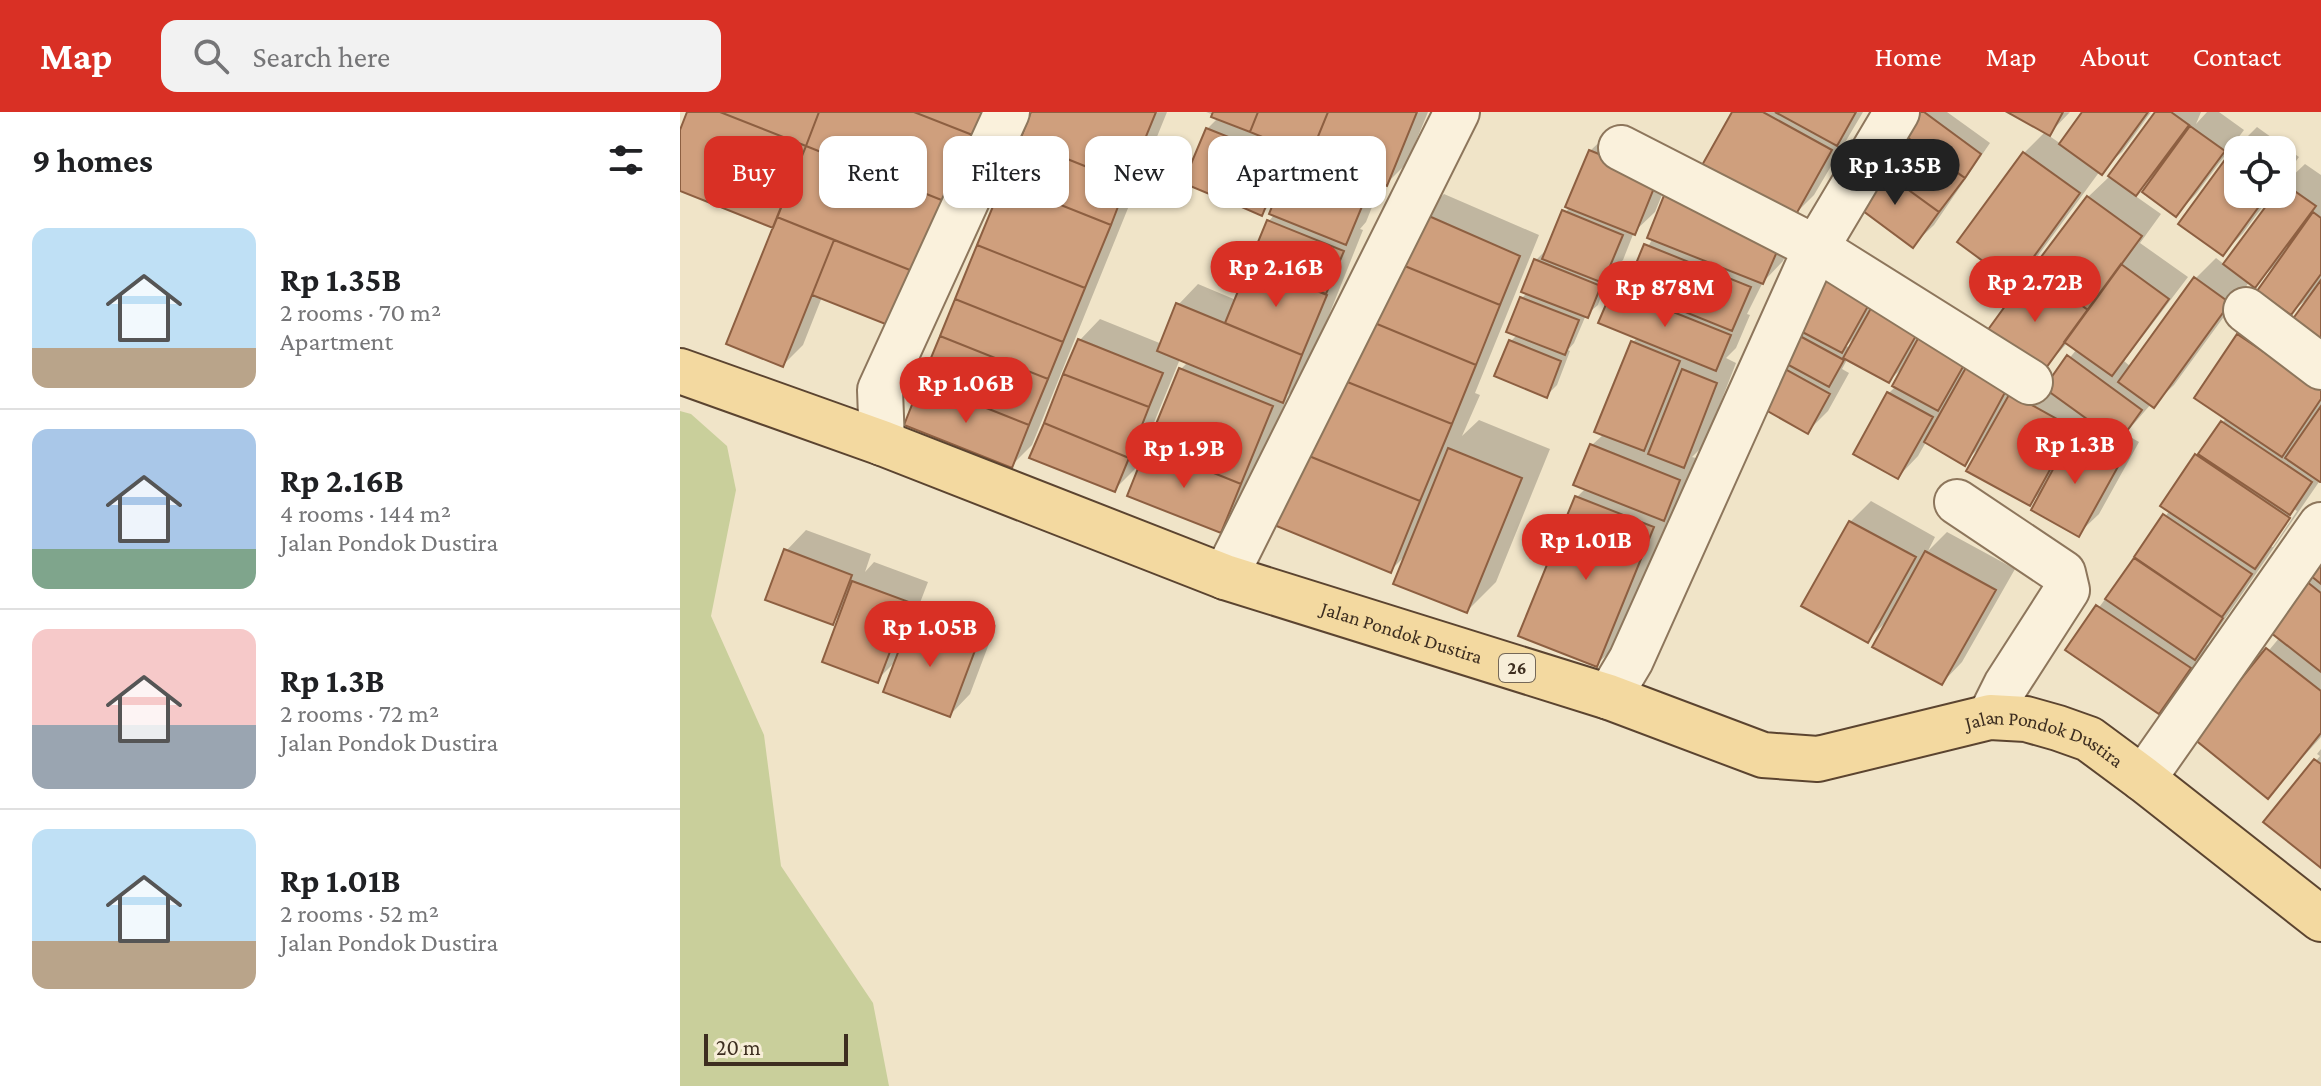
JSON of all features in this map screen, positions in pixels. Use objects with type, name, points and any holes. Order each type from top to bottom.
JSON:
[{"type":"main road","name":"Jalan Pondok Dustira","points":[[680,371],[882,443],[1225,577],[1609,697],[1763,755],[1818,759],[1990,717],[2026,719],[2089,739],[2321,919]]},
{"type":"street","points":[[882,443],[880,390],[1007,112]]},
{"type":"street","points":[[1225,577],[1457,112]]},
{"type":"street","points":[[1609,697],[1631,660],[1816,248],[1897,112]]},
{"type":"street","points":[[1621,148],[1816,248],[2030,382]]},
{"type":"street","points":[[2246,310],[2321,367]]},
{"type":"street","points":[[1957,502],[2063,573],[2067,590],[2006,685],[1990,717]]},
{"type":"street","points":[[2143,779],[2321,525]]},
{"type":"green space","points":[[680,411],[691,414],[727,446],[736,490],[711,616],[764,735],[781,866],[873,1003],[889,1086],[680,1086]]},
{"type":"building","points":[[687,112],[720,112],[781,136],[704,136],[704,201],[680,191],[680,130]]},
{"type":"building","points":[[720,112],[819,112],[806,146],[803,145],[803,136],[781,136]]},
{"type":"building","points":[[819,112],[914,112],[975,136],[943,136],[943,201],[927,194],[927,136],[819,136],[819,151],[806,146]]},
{"type":"building","points":[[914,112],[985,112],[975,136]]},
{"type":"building","points":[[1031,112],[1156,112],[1146,136],[1085,136],[1085,166],[1069,160],[1069,136],[1022,136]]},
{"type":"building","points":[[1213,112],[1258,112],[1250,132],[1211,117]]},
{"type":"building","points":[[1258,112],[1328,112],[1318,136],[1260,136],[1250,132]]},
{"type":"building","points":[[1328,112],[1417,112],[1387,186],[1386,136],[1318,136]]},
{"type":"building","points":[[1732,112],[1763,112],[1832,150],[1794,218],[1701,167]]},
{"type":"building","points":[[1775,112],[1856,112],[1837,146]]},
{"type":"building","points":[[1917,112],[1924,112],[1981,154],[1965,178],[1901,133]]},
{"type":"building","points":[[2007,112],[2063,112],[2050,136]]},
{"type":"building","points":[[2082,112],[2148,112],[2102,175],[2059,144]]},
{"type":"building","points":[[2155,112],[2171,112],[2189,125],[2136,196],[2108,176]]},
{"type":"building","points":[[2190,126],[2224,150],[2176,217],[2142,192]]},
{"type":"building","points":[[1206,128],[1226,136],[1208,136],[1208,194],[1192,187],[1192,161]]},
{"type":"building","points":[[1901,133],[1965,178],[1939,212],[1877,167]]},
{"type":"building","points":[[806,146],[819,151],[819,208],[927,208],[927,194],[943,201],[943,208],[947,208],[920,274],[777,217],[781,208],[803,208],[803,153]]},
{"type":"building","points":[[1589,150],[1658,178],[1635,235],[1565,207]]},
{"type":"building","points":[[2023,152],[2080,193],[2014,284],[1957,242]]},
{"type":"building","points":[[1069,160],[1085,166],[1085,208],[1117,208],[1111,225],[1068,208]]},
{"type":"building","points":[[2224,161],[2224,208],[2258,208],[2223,256],[2178,224]]},
{"type":"building","points":[[1877,167],[1939,212],[1913,248],[1851,202]]},
{"type":"building","points":[[2296,192],[2316,206],[2255,288],[2223,264],[2265,208],[2296,208]]},
{"type":"building","points":[[1665,193],[1782,240],[1763,284],[1647,238]]},
{"type":"building","points":[[2087,196],[2142,236],[2088,310],[2032,269]]},
{"type":"building","points":[[723,208],[781,208],[773,228]]},
{"type":"building","points":[[992,208],[1068,208],[1111,225],[1085,288],[977,245]]},
{"type":"building","points":[[1244,208],[1265,208],[1262,216]]},
{"type":"building","points":[[1271,208],[1361,208],[1346,245],[1269,214]]},
{"type":"building","points":[[1562,210],[1623,235],[1603,283],[1542,259]]},
{"type":"building","points":[[2313,212],[2321,218],[2321,274],[2291,315],[2257,291]]},
{"type":"building","points":[[1422,213],[1520,256],[1500,305],[1395,262]]},
{"type":"building","points":[[777,217],[834,240],[783,367],[726,344]]},
{"type":"building","points":[[1267,220],[1344,251],[1326,294],[1249,264]]},
{"type":"building","points":[[834,240],[920,274],[898,329],[812,295]]},
{"type":"building","points":[[1644,244],[1751,287],[1732,331],[1626,288]]},
{"type":"building","points":[[977,245],[1085,288],[1063,342],[955,299]]},
{"type":"building","points":[[1534,259],[1601,286],[1588,318],[1521,292]]},
{"type":"building","points":[[1395,262],[1500,305],[1476,365],[1365,319]]},
{"type":"building","points":[[1249,264],[1327,295],[1302,355],[1225,323]]},
{"type":"building","points":[[2121,264],[2169,299],[2112,376],[2064,342]]},
{"type":"building","points":[[2032,269],[2088,310],[2038,379],[1982,338]]},
{"type":"building","points":[[1822,272],[1872,299],[1842,353],[1791,326]]},
{"type":"building","points":[[2194,277],[2230,303],[2154,408],[2118,382]]},
{"type":"building","points":[[2321,280],[2321,348],[2287,327]]},
{"type":"building","points":[[1613,288],[1731,335],[1716,371],[1598,323]]},
{"type":"building","points":[[1520,297],[1579,320],[1565,355],[1506,332]]},
{"type":"building","points":[[955,299],[1063,342],[1048,379],[940,336]]},
{"type":"building","points":[[1875,301],[1921,327],[1889,383],[1843,358]]},
{"type":"building","points":[[1176,303],[1302,355],[1283,403],[1157,351]]},
{"type":"building","points":[[1365,319],[1476,365],[1452,424],[1335,377]]},
{"type":"building","points":[[1787,329],[1844,360],[1829,387],[1772,356]]},
{"type":"building","points":[[1921,333],[1968,358],[1938,411],[1892,386]]},
{"type":"building","points":[[2237,334],[2321,390],[2321,399],[2282,457],[2194,398]]},
{"type":"building","points":[[940,336],[1048,379],[1029,425],[921,382]]},
{"type":"building","points":[[1078,339],[1163,373],[1149,407],[1063,374]]},
{"type":"building","points":[[1509,340],[1561,361],[1547,398],[1494,376]]},
{"type":"building","points":[[1631,341],[1680,361],[1644,451],[1594,432]]},
{"type":"building","points":[[2067,355],[2142,410],[2119,442],[2044,388]]},
{"type":"building","points":[[1968,364],[2008,387],[1965,466],[1924,442]]},
{"type":"building","points":[[1778,365],[1830,394],[1808,434],[1755,404]]},
{"type":"building","points":[[1179,368],[1273,406],[1241,484],[1147,446]]},
{"type":"building","points":[[1682,369],[1717,383],[1684,468],[1648,454]]},
{"type":"building","points":[[1063,374],[1149,407],[1129,458],[1044,423]]},
{"type":"building","points":[[1335,377],[1452,424],[1420,501],[1304,454]]},
{"type":"building","points":[[921,382],[1029,425],[1012,468],[904,425]]},
{"type":"building","points":[[1887,392],[1933,417],[1898,479],[1853,454]]},
{"type":"building","points":[[2010,393],[2073,428],[2030,506],[1966,471]]},
{"type":"building","points":[[2321,406],[2321,482],[2320,482],[2285,458]]},
{"type":"building","points":[[2221,421],[2312,482],[2290,515],[2198,454]]},
{"type":"building","points":[[1044,423],[1129,458],[1115,492],[1029,458]]},
{"type":"building","points":[[2071,436],[2120,463],[2079,537],[2031,510]]},
{"type":"building","points":[[1590,444],[1680,480],[1664,521],[1573,485]]},
{"type":"building","points":[[1147,446],[1241,484],[1221,533],[1127,496]]},
{"type":"building","points":[[1448,448],[1522,478],[1467,613],[1393,584]]},
{"type":"building","points":[[1304,454],[1420,501],[1391,573],[1274,525]]},
{"type":"building","points":[[2195,454],[2290,518],[2255,569],[2160,506]]},
{"type":"building","points":[[1575,496],[1654,527],[1597,667],[1518,636]]},
{"type":"building","points":[[2163,514],[2252,574],[2222,617],[2134,557]]},
{"type":"building","points":[[1849,521],[1916,557],[1868,643],[1801,606]]},
{"type":"building","points":[[784,549],[852,575],[833,625],[765,600]]},
{"type":"building","points":[[1925,551],[1996,590],[1942,685],[1872,647]]},
{"type":"building","points":[[2321,551],[2321,584],[2305,571]]},
{"type":"building","points":[[2134,558],[2223,618],[2195,660],[2105,599]]},
{"type":"building","points":[[2301,577],[2321,593],[2321,672],[2261,625]]},
{"type":"building","points":[[852,581],[909,602],[878,683],[822,662]]},
{"type":"building","points":[[2096,605],[2191,668],[2159,714],[2065,650]]},
{"type":"building","points":[[910,621],[977,645],[950,717],[883,692]]},
{"type":"building","points":[[2266,648],[2321,691],[2321,733],[2268,799],[2193,738]]},
{"type":"building","points":[[2314,759],[2321,764],[2321,868],[2263,822]]}]
